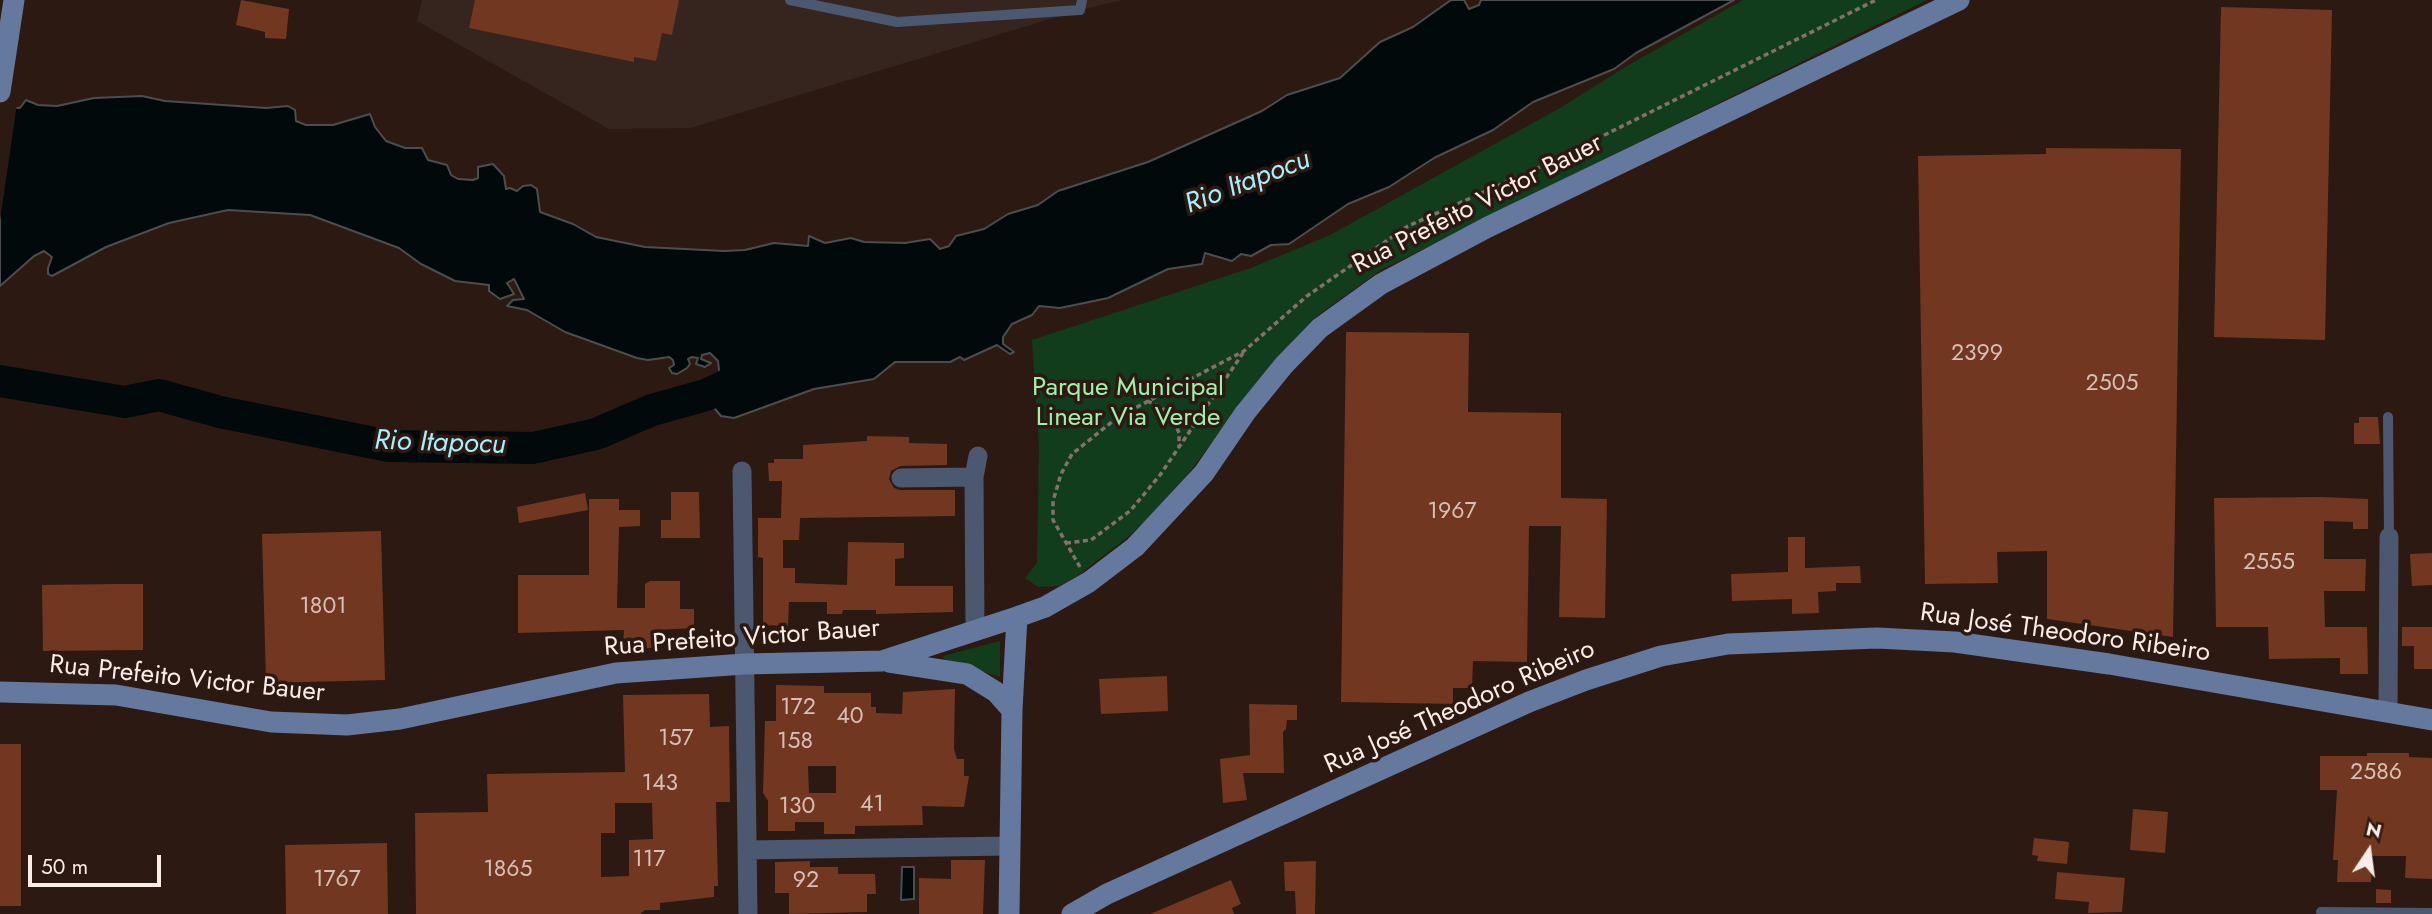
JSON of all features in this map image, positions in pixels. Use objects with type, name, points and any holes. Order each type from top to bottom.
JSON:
[{"type":"main road","name":"Rua Prefeito Victor Bauer","points":[[0,692],[116,695],[271,722],[347,725],[400,719],[616,673],[745,664],[882,661],[1017,617],[1045,607],[1089,582],[1135,547],[1174,509],[1204,473],[1245,413],[1284,365],[1320,328],[1381,284],[1500,221],[1959,0]]},
{"type":"main road","points":[[0,92],[13,7]]},
{"type":"main road","points":[[1009,914],[1012,710],[1017,617]]},
{"type":"main road","name":"Rua José Theodoro Ribeiro","points":[[1072,914],[1107,894],[1314,803],[1529,702],[1661,656],[1728,644],[1877,638],[1955,642],[2109,664],[2432,720]]},
{"type":"main road","points":[[882,661],[967,674],[996,692],[1012,710]]},
{"type":"street","points":[[975,631],[974,477],[978,456]]},
{"type":"street","points":[[742,471],[748,914]]},
{"type":"street","points":[[901,478],[974,477]]},
{"type":"street","points":[[2388,712],[2389,537]]},
{"type":"street","points":[[747,850],[1010,846]]},
{"type":"lane","points":[[790,0],[897,22],[1080,10],[1082,0]]},
{"type":"lane","points":[[2388,417],[2389,537]]},
{"type":"lane","points":[[2321,912],[2432,913]]},
{"type":"path","points":[[1065,543],[1091,540],[1130,511],[1179,447],[1244,351]]},
{"type":"path","points":[[1147,401],[1161,407],[1173,418],[1179,433],[1179,447]]},
{"type":"shaded area","points":[[422,0],[1123,0],[1080,10],[690,128],[609,129],[417,21]]},
{"type":"green space","name":"Parque Municipal Linear Via Verde","points":[[1743,0],[1927,0],[1381,270],[1317,316],[1277,358],[1168,500],[1129,536],[1077,576],[1059,586],[1038,587],[1025,578],[1037,563],[1039,447],[1032,340],[1251,268],[1330,235],[1560,108],[1627,66]]},
{"type":"green space","points":[[1000,641],[1000,677],[945,660],[943,656]]},
{"type":"water","points":[[1451,0],[1464,0],[1469,9],[1479,5],[1481,0],[1734,0],[1636,53],[1614,69],[1533,102],[1493,130],[1434,158],[1389,187],[1348,204],[1289,244],[1271,245],[1251,256],[1241,254],[1232,261],[1205,253],[1202,264],[1168,269],[1108,298],[1060,308],[1039,306],[1032,315],[1012,324],[1003,337],[1003,344],[1014,352],[1010,354],[997,345],[964,360],[960,357],[950,362],[895,362],[874,379],[814,389],[734,418],[721,416],[711,404],[720,379],[718,361],[710,353],[702,355],[701,359],[711,363],[705,367],[696,364],[698,358],[692,357],[688,359],[690,364],[687,368],[677,374],[672,373],[669,368],[674,365],[669,357],[648,360],[637,358],[565,332],[527,310],[507,306],[513,300],[524,299],[514,279],[507,283],[514,294],[500,299],[489,291],[489,285],[455,281],[421,264],[399,248],[310,215],[228,210],[169,223],[106,247],[52,276],[48,274],[48,268],[52,257],[44,251],[34,256],[0,286],[0,107],[20,108],[26,100],[38,105],[57,106],[94,98],[142,96],[165,101],[266,108],[288,106],[295,110],[296,121],[306,125],[333,125],[370,114],[375,127],[386,141],[405,148],[422,148],[428,160],[447,165],[451,175],[458,179],[478,178],[478,167],[493,164],[504,176],[506,189],[517,191],[523,186],[531,185],[537,189],[540,212],[573,224],[596,237],[645,247],[724,251],[745,250],[774,243],[808,246],[809,236],[825,243],[851,238],[864,242],[905,243],[930,239],[940,249],[949,246],[956,236],[984,229],[1008,214],[1038,205],[1058,191],[1148,162],[1262,111],[1287,95],[1340,78],[1380,42],[1413,27]]},
{"type":"water","points":[[902,867],[914,867],[914,899],[901,900]]},
{"type":"pier","points":[[0,104],[17,104],[0,221]]},
{"type":"building","points":[[241,0],[289,9],[286,39],[265,38],[265,32],[236,25]]},
{"type":"building","points":[[475,0],[679,0],[672,35],[662,33],[656,61],[634,57],[634,62],[469,28]]},
{"type":"building","points":[[2221,7],[2332,10],[2325,340],[2214,337]]},
{"type":"building","points":[[2046,148],[2181,149],[2173,637],[2047,619],[2047,551],[1997,552],[1998,583],[1925,584],[1918,156],[2046,154]]},
{"type":"building","points":[[1346,332],[1469,333],[1468,412],[1561,413],[1561,498],[1607,499],[1605,618],[1559,617],[1561,526],[1529,526],[1527,662],[1473,661],[1472,688],[1453,688],[1453,704],[1341,702]]},
{"type":"building","points":[[2359,417],[2378,417],[2380,444],[2354,444],[2354,423],[2359,423]]},
{"type":"building","points":[[867,436],[909,437],[909,443],[947,444],[947,465],[900,466],[891,471],[889,479],[894,488],[900,490],[955,490],[955,516],[800,518],[799,540],[783,540],[783,568],[795,568],[795,583],[847,585],[848,542],[904,543],[904,558],[895,559],[895,586],[953,586],[953,612],[876,614],[876,610],[843,610],[842,614],[827,614],[827,602],[789,602],[788,626],[763,625],[763,558],[758,557],[758,518],[781,518],[782,481],[769,481],[768,463],[774,463],[774,459],[803,459],[803,445],[867,441]]},
{"type":"building","points":[[671,492],[699,492],[700,538],[661,538],[661,520],[671,520]]},
{"type":"building","points":[[585,493],[588,510],[519,523],[517,507]]},
{"type":"building","points":[[2214,498],[2368,499],[2368,529],[2353,529],[2353,522],[2324,521],[2324,559],[2366,559],[2365,591],[2324,591],[2325,627],[2367,627],[2368,674],[2340,674],[2340,658],[2269,659],[2268,627],[2216,627]]},
{"type":"building","points":[[589,499],[619,499],[619,510],[640,510],[640,526],[619,527],[617,608],[645,608],[645,584],[650,581],[680,581],[680,609],[694,609],[694,628],[655,630],[655,648],[623,648],[624,630],[518,633],[518,575],[589,575]]},
{"type":"building","points":[[381,531],[385,680],[266,683],[262,534]]},
{"type":"building","points":[[1788,537],[1805,537],[1805,568],[1860,566],[1861,583],[1836,583],[1836,591],[1818,592],[1819,613],[1792,614],[1792,599],[1732,601],[1731,574],[1788,572]]},
{"type":"building","points":[[2432,553],[2432,585],[2412,586],[2410,554]]},
{"type":"building","points":[[143,584],[143,650],[43,651],[42,585]]},
{"type":"building","points":[[2402,627],[2432,627],[2432,669],[2414,669],[2414,646],[2402,646]]},
{"type":"building","points":[[1167,676],[1168,711],[1101,714],[1099,679]]},
{"type":"building","points":[[776,685],[824,686],[824,693],[871,693],[871,707],[876,707],[876,713],[902,714],[903,692],[955,689],[954,749],[957,759],[964,759],[964,776],[969,776],[964,807],[922,806],[923,825],[855,826],[855,834],[824,834],[824,822],[795,822],[795,831],[768,831],[768,801],[763,793],[765,721],[776,721]],"holes":[[[808,766],[836,766],[836,793],[809,793]]]},
{"type":"building","points":[[709,694],[710,727],[729,726],[730,802],[716,802],[718,886],[714,886],[714,897],[660,903],[660,910],[645,910],[640,914],[416,914],[415,813],[488,812],[487,774],[625,772],[623,695]],"holes":[[[615,803],[652,803],[653,839],[629,840],[629,876],[601,877],[601,833],[615,833]]]},
{"type":"building","points":[[1249,704],[1297,705],[1297,720],[1287,720],[1283,732],[1284,773],[1243,773],[1247,800],[1223,803],[1220,759],[1250,755]]},
{"type":"building","points":[[0,744],[21,744],[21,906],[0,906]]},
{"type":"building","points":[[2367,753],[2409,753],[2409,757],[2432,758],[2432,879],[2405,878],[2406,856],[2372,856],[2371,882],[2337,882],[2338,860],[2333,860],[2337,790],[2320,790],[2320,756],[2367,756]]},
{"type":"building","points":[[2133,809],[2168,812],[2165,853],[2130,850]]},
{"type":"building","points":[[2034,838],[2069,842],[2067,864],[2037,861],[2038,856],[2032,855]]},
{"type":"building","points":[[387,843],[388,914],[286,914],[285,845]]},
{"type":"building","points":[[951,860],[985,860],[983,914],[919,914],[919,878],[951,879]]},
{"type":"building","points":[[810,861],[810,867],[838,867],[838,874],[875,874],[876,894],[867,894],[867,912],[789,914],[789,893],[775,893],[775,862]]},
{"type":"building","points":[[1316,861],[1315,914],[1296,914],[1295,891],[1285,891],[1284,862]]},
{"type":"building","points":[[2057,872],[2125,878],[2122,912],[2088,913],[2089,902],[2055,899]]},
{"type":"building","points":[[1231,880],[1241,904],[1232,908],[1234,914],[1150,914]]},
{"type":"building","points":[[2376,889],[2391,890],[2391,903],[2376,903]]},
{"type":"waterway","name":"Rio Itapocu","points":[[0,381],[125,402],[159,395],[220,412],[389,446],[533,448],[596,434],[652,410],[706,395],[754,372]]}]
